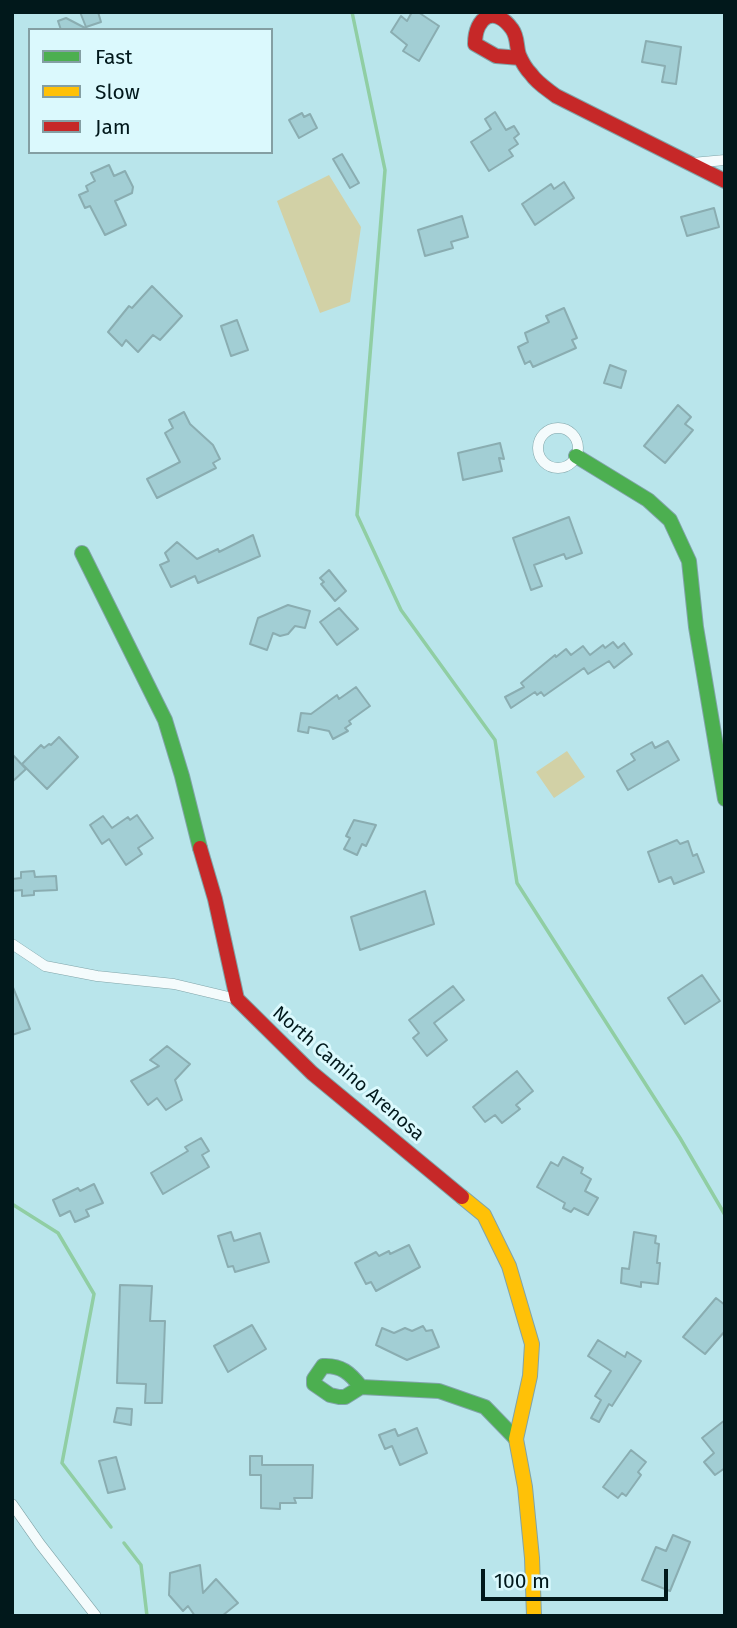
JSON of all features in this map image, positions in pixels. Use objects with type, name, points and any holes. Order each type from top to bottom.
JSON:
[{"type":"street","points":[[520,58],[532,76],[556,96],[725,181]]},
{"type":"street","points":[[692,163],[725,160]]},
{"type":"street","points":[[556,428],[569,432],[577,443],[576,456],[573,462],[561,468],[549,466],[538,451],[540,439],[544,433],[556,428]]},
{"type":"street","points":[[576,456],[648,500],[670,520],[689,561],[696,627],[725,799]]},
{"type":"street","points":[[12,944],[46,966],[97,976],[174,984],[237,999],[215,899],[165,720],[82,553]]},
{"type":"street","name":"North Camino Arenosa","points":[[237,999],[312,1073],[484,1215],[509,1266],[532,1344],[530,1376],[516,1439],[527,1501],[534,1616]]},
{"type":"street","points":[[361,1387],[439,1391],[485,1407],[516,1439]]},
{"type":"street","points":[[12,1504],[96,1616]]},
{"type":"green space","points":[[329,175],[361,227],[350,302],[320,313],[277,201]]},
{"type":"green space","points":[[567,751],[585,777],[554,798],[536,772]]},
{"type":"building","points":[[80,12],[98,12],[101,22],[86,27]]},
{"type":"building","points":[[412,12],[418,12],[439,26],[419,61],[403,51],[407,45],[391,32],[401,16],[407,21]]},
{"type":"building","points":[[66,18],[85,28],[60,28],[58,21]]},
{"type":"building","points":[[646,41],[681,47],[676,84],[662,82],[665,66],[642,62]]},
{"type":"building","points":[[495,112],[506,130],[514,126],[519,134],[514,138],[518,144],[509,150],[513,156],[489,171],[471,142],[491,129],[485,119]]},
{"type":"building","points":[[302,113],[304,117],[310,114],[317,128],[299,138],[289,120]]},
{"type":"building","points":[[342,154],[359,183],[350,188],[333,159]]},
{"type":"building","points":[[109,165],[114,176],[125,171],[133,187],[132,193],[115,201],[126,225],[105,235],[90,206],[85,208],[79,195],[88,191],[86,186],[95,181],[91,173]]},
{"type":"building","points":[[564,182],[574,198],[535,225],[522,204],[551,184],[554,189]]},
{"type":"building","points":[[714,208],[719,227],[687,236],[681,217]]},
{"type":"building","points":[[462,216],[468,237],[451,242],[453,248],[425,256],[418,230]]},
{"type":"building","points":[[152,286],[182,316],[160,340],[153,335],[138,352],[126,340],[122,346],[108,332],[129,306],[132,308]]},
{"type":"building","points":[[564,308],[577,338],[572,340],[576,348],[533,367],[530,361],[525,364],[518,347],[528,342],[525,333],[549,322],[546,316]]},
{"type":"building","points":[[237,320],[248,350],[231,356],[221,326]]},
{"type":"building","points":[[610,365],[626,371],[621,388],[604,383]]},
{"type":"building","points":[[678,405],[691,417],[685,424],[693,430],[665,463],[644,446]]},
{"type":"building","points":[[184,412],[190,424],[213,445],[220,459],[213,463],[216,468],[157,498],[147,479],[180,462],[165,433],[173,428],[169,420]]},
{"type":"building","points":[[500,443],[504,459],[499,458],[502,471],[463,480],[458,453]]},
{"type":"building","points":[[569,517],[582,553],[566,559],[564,554],[534,565],[542,586],[531,590],[513,538]]},
{"type":"building","points":[[253,535],[260,556],[198,583],[195,576],[171,587],[160,565],[169,561],[165,553],[177,542],[197,559],[218,549],[219,552]]},
{"type":"building","points":[[329,570],[346,591],[335,601],[321,584],[324,582],[320,578]]},
{"type":"building","points":[[288,605],[310,611],[305,628],[295,626],[288,634],[280,636],[273,633],[267,650],[250,644],[258,618]]},
{"type":"building","points":[[339,608],[358,629],[337,645],[320,622]]},
{"type":"building","points":[[613,642],[618,648],[624,643],[632,654],[614,668],[609,661],[588,674],[584,668],[544,696],[541,692],[537,695],[535,692],[511,708],[505,697],[524,687],[521,683],[555,655],[556,657],[566,649],[571,655],[583,646],[590,655],[603,645],[605,648]]},
{"type":"building","points":[[356,687],[370,706],[349,721],[351,724],[345,728],[348,731],[333,739],[329,731],[309,727],[308,733],[298,731],[301,713],[311,714],[337,695],[339,699]]},
{"type":"building","points":[[59,737],[78,757],[47,789],[22,764],[41,745],[44,748],[51,745]]},
{"type":"building","points":[[668,741],[679,760],[628,790],[617,771],[635,760],[631,754],[652,742],[655,748]]},
{"type":"building","points":[[12,754],[26,769],[12,782]]},
{"type":"building","points":[[137,815],[153,838],[138,848],[142,854],[126,865],[109,839],[102,844],[90,825],[103,816],[112,828],[128,817],[130,820]]},
{"type":"building","points":[[354,820],[376,825],[366,846],[362,844],[357,855],[344,849],[350,838],[346,836]]},
{"type":"building","points":[[677,840],[680,844],[688,841],[693,856],[697,854],[704,872],[674,884],[671,877],[659,882],[648,852]]},
{"type":"building","points":[[34,871],[35,877],[56,876],[57,890],[34,891],[34,895],[22,896],[22,890],[12,891],[12,879],[21,878],[21,872]]},
{"type":"building","points":[[425,891],[434,924],[360,950],[351,917]]},
{"type":"building","points":[[702,975],[720,1001],[685,1024],[668,998]]},
{"type":"building","points":[[12,985],[30,1029],[12,1035]]},
{"type":"building","points":[[453,986],[464,1000],[434,1023],[447,1040],[427,1056],[413,1038],[419,1033],[409,1020]]},
{"type":"building","points":[[167,1046],[190,1064],[175,1080],[182,1100],[166,1110],[157,1098],[148,1105],[131,1081],[159,1066],[150,1060]]},
{"type":"building","points":[[517,1071],[533,1091],[516,1105],[520,1109],[502,1123],[495,1115],[485,1122],[473,1107]]},
{"type":"building","points":[[201,1138],[209,1151],[202,1155],[209,1167],[163,1194],[151,1173],[188,1151],[185,1147]]},
{"type":"building","points":[[563,1157],[583,1168],[581,1173],[591,1179],[585,1191],[598,1198],[588,1215],[574,1208],[571,1212],[563,1208],[565,1203],[537,1187],[551,1162],[558,1166]]},
{"type":"building","points":[[94,1184],[103,1203],[86,1210],[89,1216],[75,1222],[70,1211],[60,1216],[53,1200]]},
{"type":"building","points":[[231,1232],[234,1241],[260,1233],[269,1262],[235,1272],[233,1266],[228,1267],[218,1236]]},
{"type":"building","points":[[634,1232],[656,1236],[655,1243],[659,1244],[657,1263],[660,1263],[658,1284],[641,1282],[641,1287],[621,1283],[622,1268],[629,1269]]},
{"type":"building","points":[[409,1245],[420,1267],[376,1291],[371,1282],[366,1284],[355,1263],[376,1252],[379,1256],[389,1251],[390,1254]]},
{"type":"building","points":[[120,1285],[152,1286],[150,1321],[165,1321],[162,1403],[145,1403],[146,1384],[117,1383]]},
{"type":"building","points":[[716,1298],[725,1305],[725,1331],[705,1354],[683,1337]]},
{"type":"building","points":[[252,1325],[266,1349],[228,1372],[214,1346]]},
{"type":"building","points":[[423,1326],[426,1331],[432,1330],[439,1347],[407,1360],[376,1345],[382,1328],[394,1333],[405,1328],[412,1331]]},
{"type":"building","points":[[598,1340],[625,1357],[627,1352],[641,1361],[599,1422],[591,1418],[601,1400],[595,1396],[611,1371],[588,1356]]},
{"type":"building","points":[[117,1408],[132,1409],[131,1425],[114,1422]]},
{"type":"building","points":[[725,1420],[725,1468],[715,1475],[704,1462],[714,1453],[702,1438]]},
{"type":"building","points":[[417,1428],[427,1453],[400,1465],[392,1446],[385,1449],[379,1435],[395,1429],[398,1436]]},
{"type":"building","points":[[631,1450],[646,1462],[638,1472],[641,1475],[626,1496],[622,1493],[618,1498],[603,1487]]},
{"type":"building","points":[[250,1456],[262,1456],[262,1465],[313,1465],[312,1498],[294,1498],[296,1503],[280,1503],[280,1509],[261,1508],[261,1475],[250,1475]]},
{"type":"building","points":[[116,1457],[125,1489],[108,1493],[99,1461]]},
{"type":"building","points":[[673,1535],[690,1542],[670,1591],[642,1580],[656,1547],[666,1551]]},
{"type":"building","points":[[200,1565],[203,1593],[216,1579],[238,1603],[222,1616],[195,1616],[188,1606],[183,1611],[169,1595],[170,1573]]},
{"type":"waterway","points":[[352,12],[385,170],[357,515],[401,610],[495,740],[517,883],[680,1138],[725,1215]]},
{"type":"waterway","points":[[12,1204],[58,1233],[94,1294],[62,1463],[111,1527]]},
{"type":"waterway","points":[[124,1543],[141,1565],[147,1616]]},
{"type":"traffic: fast","points":[[576,456],[648,500],[670,520],[689,561],[696,627],[725,799]]},
{"type":"traffic: fast","points":[[82,553],[165,720],[200,848]]},
{"type":"traffic: fast","points":[[361,1387],[349,1374],[335,1367],[323,1366],[314,1379],[314,1384],[330,1395],[339,1397],[345,1397],[361,1387],[439,1391],[485,1407],[516,1439]]},
{"type":"traffic: slow","points":[[462,1197],[484,1215],[509,1266],[532,1344],[530,1376],[516,1439],[525,1487],[534,1616]]},
{"type":"traffic: jam","points":[[520,58],[496,56],[475,44],[478,26],[482,21],[493,16],[506,22],[514,32],[519,55],[526,68],[556,96],[725,181]]},
{"type":"traffic: jam","points":[[200,848],[215,899],[237,999],[312,1073],[462,1197]]}]
